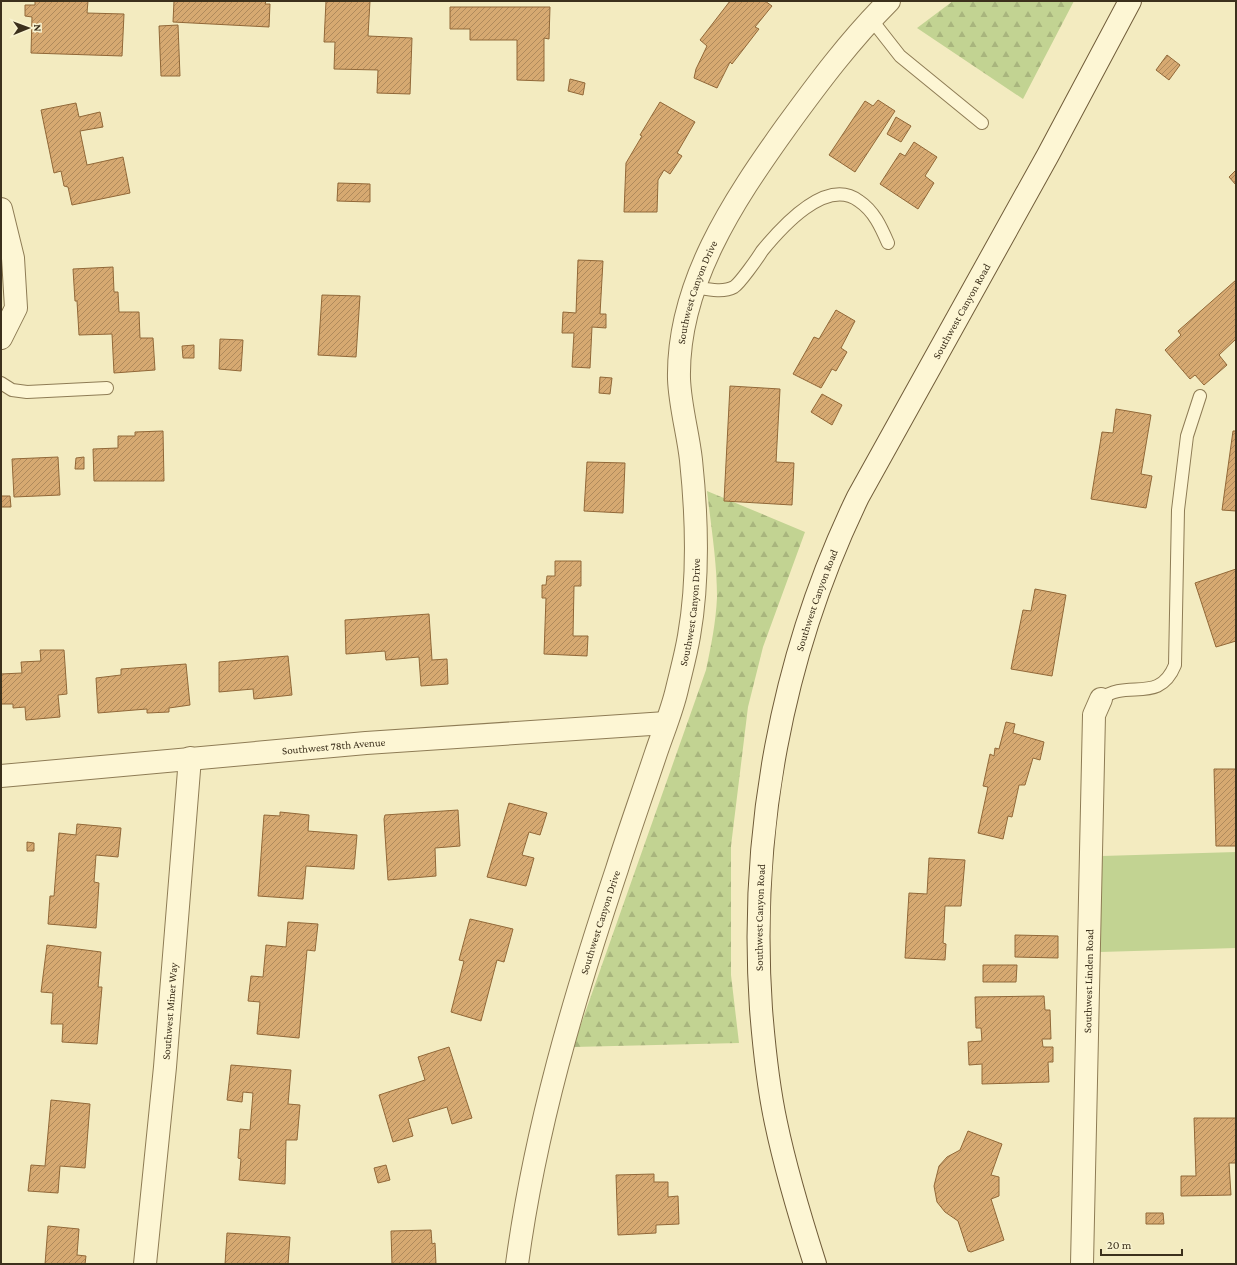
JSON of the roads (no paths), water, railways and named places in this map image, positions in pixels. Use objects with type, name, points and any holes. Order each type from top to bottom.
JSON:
[{"type":"street","name":"Southwest Canyon Drive","points":[[517,1264],[528,1188],[540,1135],[576,1000],[615,873],[676,693],[690,635],[695,577],[695,536],[691,462],[679,380],[684,324],[689,301],[712,245],[753,172],[826,70],[889,1]]},
{"type":"street","name":"Southwest Canyon Road","points":[[816,1264],[795,1200],[775,1121],[764,1047],[758,971],[759,898],[764,826],[773,760],[787,692],[805,626],[841,531],[858,497],[1048,155],[1130,1]]},
{"type":"street","points":[[1,209],[13,258],[16,308],[1,338]]},
{"type":"street","name":"Southwest Linden Road","points":[[1082,1264],[1094,716],[1101,699]]},
{"type":"street","name":"Southwest 78th Avenue","points":[[1,776],[374,742],[666,723]]},
{"type":"street","name":"Southwest Miner Way","points":[[145,1264],[165,1067],[190,758]]},
{"type":"lane","points":[[871,19],[900,56],[982,123]]},
{"type":"lane","points":[[695,287],[723,290],[734,286],[777,232],[800,211],[814,202],[831,196],[844,195],[859,200],[877,219],[888,243]]},
{"type":"lane","points":[[1,383],[12,390],[26,392],[107,388]]},
{"type":"lane","points":[[1101,699],[1114,691],[1154,688],[1170,677],[1175,665],[1178,510],[1187,436],[1200,396]]}]
